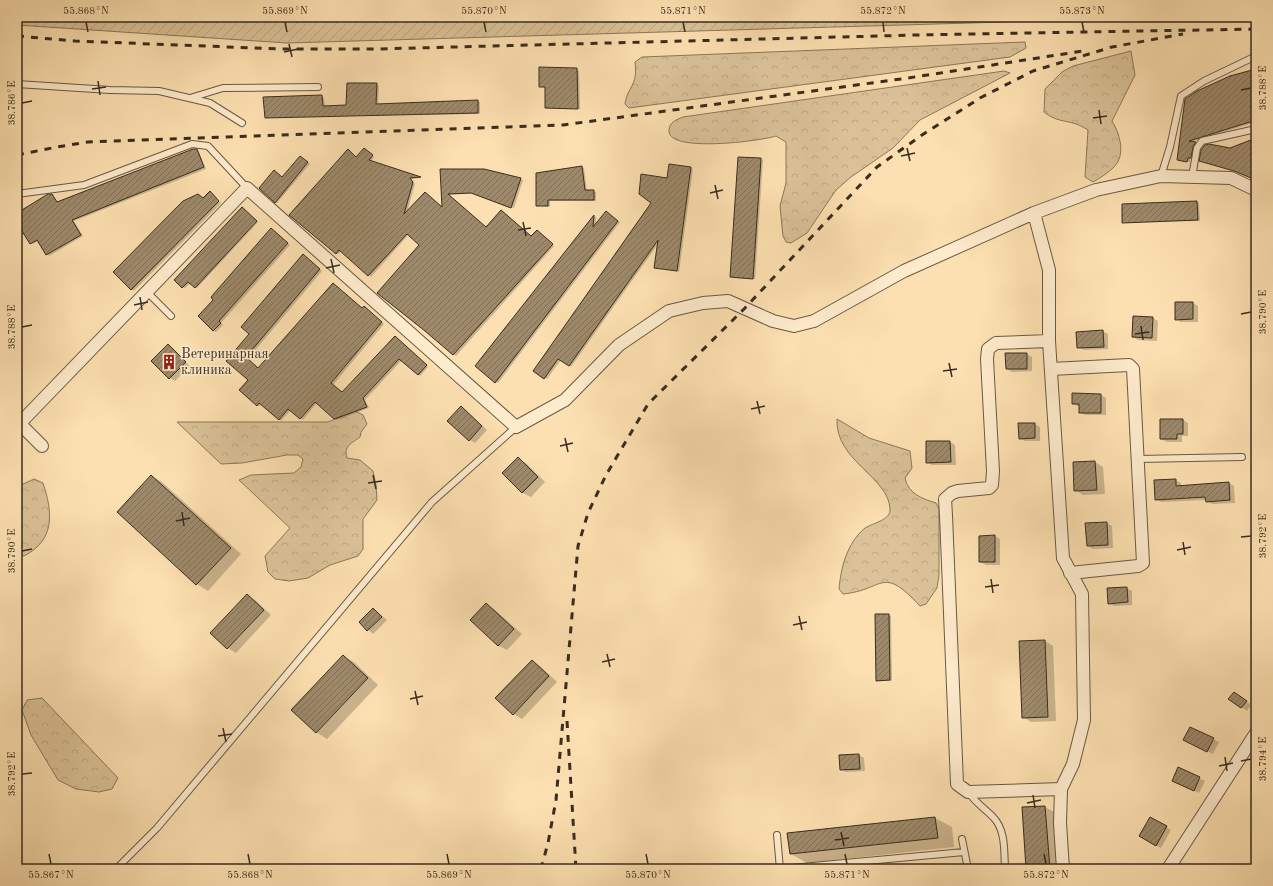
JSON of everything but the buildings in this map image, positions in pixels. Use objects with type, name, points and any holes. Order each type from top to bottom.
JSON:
[{"type":"street","points":[[42,446],[22,426],[22,421],[247,188],[516,427],[565,400],[619,345],[669,311],[703,303],[728,301],[773,322],[794,326],[814,321],[904,271],[1034,212],[1096,190],[1161,176],[1231,178],[1256,190]]},
{"type":"street","points":[[1034,212],[1049,270],[1050,369],[1063,558],[1082,594],[1084,720],[1074,764],[1061,790],[1060,823],[1064,869]]},
{"type":"street","points":[[1049,340],[996,343],[988,349],[987,359],[993,471],[992,484],[989,488],[952,493],[945,499],[957,784],[968,792],[1061,790]]},
{"type":"street","points":[[1050,369],[1129,365],[1133,369],[1144,562],[1138,566],[1070,573]]},
{"type":"street","points":[[1168,869],[1256,733]]},
{"type":"lane","points":[[1161,176],[1170,147],[1181,96],[1204,81],[1256,56]]},
{"type":"lane","points":[[17,84],[110,90],[159,91],[210,103],[242,123]]},
{"type":"lane","points":[[190,98],[223,88],[318,87]]},
{"type":"lane","points":[[1192,177],[1197,148],[1202,141],[1256,129]]},
{"type":"lane","points":[[17,194],[84,185],[192,144],[208,146],[247,188]]},
{"type":"lane","points":[[147,292],[171,316]]},
{"type":"lane","points":[[116,869],[157,828],[432,502],[516,427]]},
{"type":"lane","points":[[1138,459],[1242,457]]},
{"type":"lane","points":[[968,792],[972,798],[994,818],[1000,828],[1005,869]]},
{"type":"lane","points":[[777,835],[780,869],[964,852]]},
{"type":"lane","points":[[962,839],[968,869]]},
{"type":"green space","points":[[17,17],[1175,17],[287,43],[17,25]]},
{"type":"green space","points":[[1025,42],[1026,48],[1010,57],[629,108],[625,104],[626,98],[634,81],[636,70],[635,62],[642,57]]},
{"type":"green space","points":[[1131,51],[1135,75],[1112,121],[1119,138],[1121,151],[1120,157],[1114,167],[1093,182],[1085,177],[1088,130],[1076,124],[1055,119],[1044,112],[1045,89],[1062,72],[1073,66]]},
{"type":"green space","points":[[1004,71],[1010,73],[920,120],[893,148],[851,177],[836,190],[807,233],[791,243],[786,242],[783,236],[780,206],[786,183],[786,142],[776,136],[717,144],[699,144],[684,142],[673,138],[669,131],[670,125],[675,120],[683,117]]},
{"type":"green space","points":[[355,411],[363,415],[367,424],[361,432],[360,437],[349,445],[346,450],[346,454],[347,458],[360,460],[373,471],[377,500],[363,519],[363,549],[358,556],[330,565],[308,578],[289,581],[275,579],[268,572],[265,556],[290,528],[239,480],[251,475],[294,473],[301,467],[303,459],[298,455],[287,455],[242,463],[221,464],[177,422],[328,422]]},
{"type":"green space","points":[[837,419],[869,438],[910,451],[912,468],[905,478],[909,488],[926,500],[936,503],[939,509],[939,575],[937,588],[926,604],[920,606],[907,593],[890,583],[883,583],[857,592],[843,594],[839,589],[841,572],[849,548],[865,528],[885,519],[890,513],[890,509],[887,498],[881,487],[844,446],[839,434]]},
{"type":"green space","points":[[34,479],[43,483],[49,505],[49,525],[41,542],[34,550],[24,556],[17,553],[17,494],[21,485]]},
{"type":"green space","points":[[42,698],[118,778],[112,789],[99,792],[76,789],[58,780],[31,735],[22,710],[27,700]]},
{"type":"railway","points":[[17,36],[75,41],[281,49],[377,49],[917,35],[1256,29]]},
{"type":"railway","points":[[541,869],[548,843],[556,800],[578,546],[588,513],[606,475],[648,404],[745,308],[877,167],[922,135],[980,98],[1033,71],[1112,47],[1183,34]]},
{"type":"railway","points":[[17,155],[88,142],[563,125],[908,78],[1083,51]]},
{"type":"railway","points":[[567,721],[576,869]]},
{"type":"place","name":"Ветеринарная клиника","points":[[169,362]]}]
